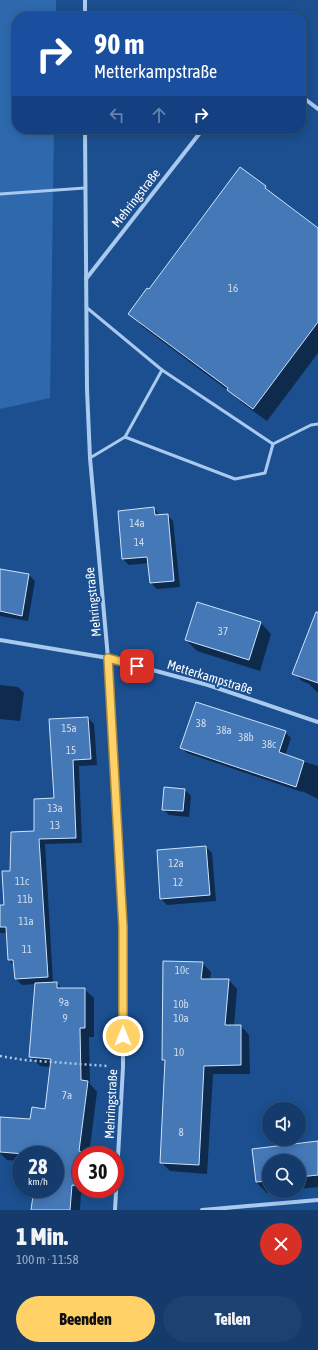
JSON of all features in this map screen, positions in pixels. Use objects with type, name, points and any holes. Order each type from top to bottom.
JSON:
[{"type":"street","points":[[85,0],[85,12]]},
{"type":"street","points":[[306,100],[318,109]]},
{"type":"street","name":"Mehringstraße","points":[[85,134],[87,389],[90,458],[108,658],[123,927],[123,1067],[115,1210]]},
{"type":"street","name":"Mehringstraße","points":[[86,280],[199,134]]},
{"type":"street","name":"Metterkampstraße","points":[[0,640],[108,658],[208,685],[318,722]]},
{"type":"street","points":[[202,1210],[318,1200]]},
{"type":"lane","points":[[0,194],[85,188]]},
{"type":"lane","points":[[86,307],[162,370],[273,444]]},
{"type":"lane","points":[[90,458],[125,437],[162,370]]},
{"type":"lane","points":[[125,437],[235,479],[265,473],[273,444],[311,425],[318,424]]},
{"type":"path","points":[[0,1056],[24,1060],[123,1067]]},
{"type":"shaded area","points":[[0,0],[56,0],[56,12],[12,12],[12,134],[54,134],[50,398],[0,409]]},
{"type":"building","points":[[240,167],[318,228],[318,322],[253,409],[227,390],[228,388],[128,314],[147,288],[149,289]]},
{"type":"building","points":[[154,507],[155,515],[168,514],[174,581],[150,583],[147,557],[122,559],[118,511]]},
{"type":"building","points":[[0,569],[29,574],[22,616],[0,611]]},
{"type":"building","points":[[197,602],[261,622],[249,660],[185,640]]},
{"type":"building","points":[[316,612],[318,612],[318,683],[292,674]]},
{"type":"building","points":[[196,702],[286,731],[279,752],[304,761],[296,787],[180,748]]},
{"type":"building","points":[[88,717],[91,759],[73,760],[76,838],[39,839],[48,977],[15,979],[13,960],[8,960],[6,927],[0,927],[0,905],[4,905],[2,871],[10,871],[11,832],[34,831],[34,799],[54,798],[49,719]]},
{"type":"building","points":[[164,787],[185,789],[183,811],[162,810]]},
{"type":"building","points":[[206,846],[210,895],[160,899],[157,850]]},
{"type":"building","points":[[163,961],[203,962],[201,979],[229,979],[225,1025],[241,1025],[241,1065],[204,1066],[199,1165],[160,1163],[165,1060],[162,1060]]},
{"type":"building","points":[[57,982],[57,988],[85,988],[85,1028],[80,1028],[81,1080],[88,1081],[80,1146],[72,1146],[72,1185],[70,1210],[31,1210],[33,1198],[64,1198],[64,1146],[12,1146],[12,1153],[0,1152],[0,1117],[30,1119],[32,1107],[45,1109],[51,1059],[29,1057],[35,983]]},
{"type":"building","points":[[318,1141],[318,1175],[306,1176],[306,1154],[262,1154],[262,1182],[256,1182],[252,1149],[277,1146],[306,1146],[306,1142]]},
{"type":"route","points":[[123,1036],[123,927],[108,658],[137,666]]}]
